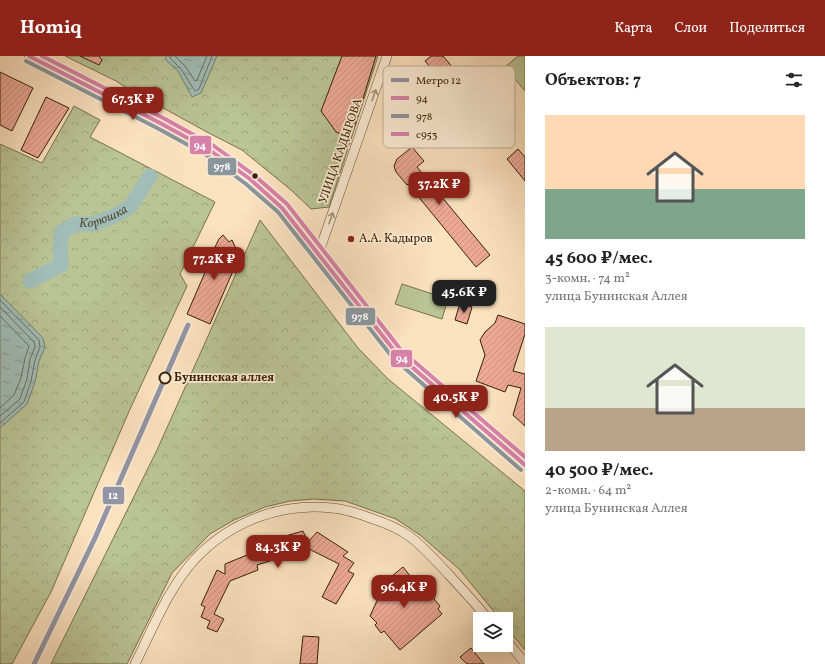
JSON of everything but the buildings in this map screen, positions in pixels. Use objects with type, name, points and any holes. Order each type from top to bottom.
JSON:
[{"type":"street","points":[[29,56],[162,124],[211,151],[244,174],[271,196],[397,354],[525,465]]},
{"type":"street","name":"УЛИЦА КАДЫРОВА","points":[[384,66],[387,56]]},
{"type":"street","name":"УЛИЦА КАДЫРОВА","points":[[318,255],[383,68]]},
{"type":"street","points":[[136,664],[173,588],[194,560],[210,544],[227,532],[249,520],[277,511],[303,507],[333,508],[360,514],[387,524],[408,536],[429,554],[482,612]]},
{"type":"street","points":[[513,648],[525,663]]},
{"type":"green space","points":[[65,56],[378,56],[329,207],[311,209],[291,190],[242,150],[141,97],[116,81]]},
{"type":"green space","points":[[518,56],[525,56],[525,91],[515,79],[515,66],[506,66]]},
{"type":"green space","points":[[74,106],[100,120],[90,137],[215,202],[180,274],[187,286],[131,407],[51,592],[12,664],[0,664],[0,144],[42,163]]},
{"type":"green space","points":[[260,220],[358,348],[388,379],[525,491],[525,650],[513,635],[513,612],[494,612],[459,569],[420,535],[396,519],[345,501],[314,499],[290,501],[265,507],[234,520],[210,534],[172,573],[127,664],[51,664],[157,450]]},
{"type":"green space","points":[[402,284],[448,299],[442,319],[395,304]]},
{"type":"water","points":[[166,56],[217,56],[201,93],[192,97],[178,71],[166,60]]},
{"type":"water","points":[[0,294],[43,338],[45,347],[39,361],[35,382],[27,404],[0,428]]},
{"type":"waterway","name":"Корюшка","points":[[30,281],[61,265],[60,247],[62,232],[75,224],[94,224],[114,216],[130,207],[150,176]]},
{"type":"metro line","name":"12","points":[[34,664],[95,538],[188,325]]},
{"type":"transit line","name":"94","points":[[29,56],[162,124],[211,151],[250,179],[282,208],[397,354],[525,465]]},
{"type":"transit line","name":"с953","points":[[42,56],[165,119],[214,146],[254,175],[287,204],[401,350],[525,457]]},
{"type":"transit line","name":"978","points":[[26,61],[159,129],[208,156],[246,184],[278,212],[393,358],[521,470]]},
{"type":"place","name":"А.А. Кадыров","points":[[351,239]]},
{"type":"place","name":"Бунинская аллея","points":[[165,378]]}]
